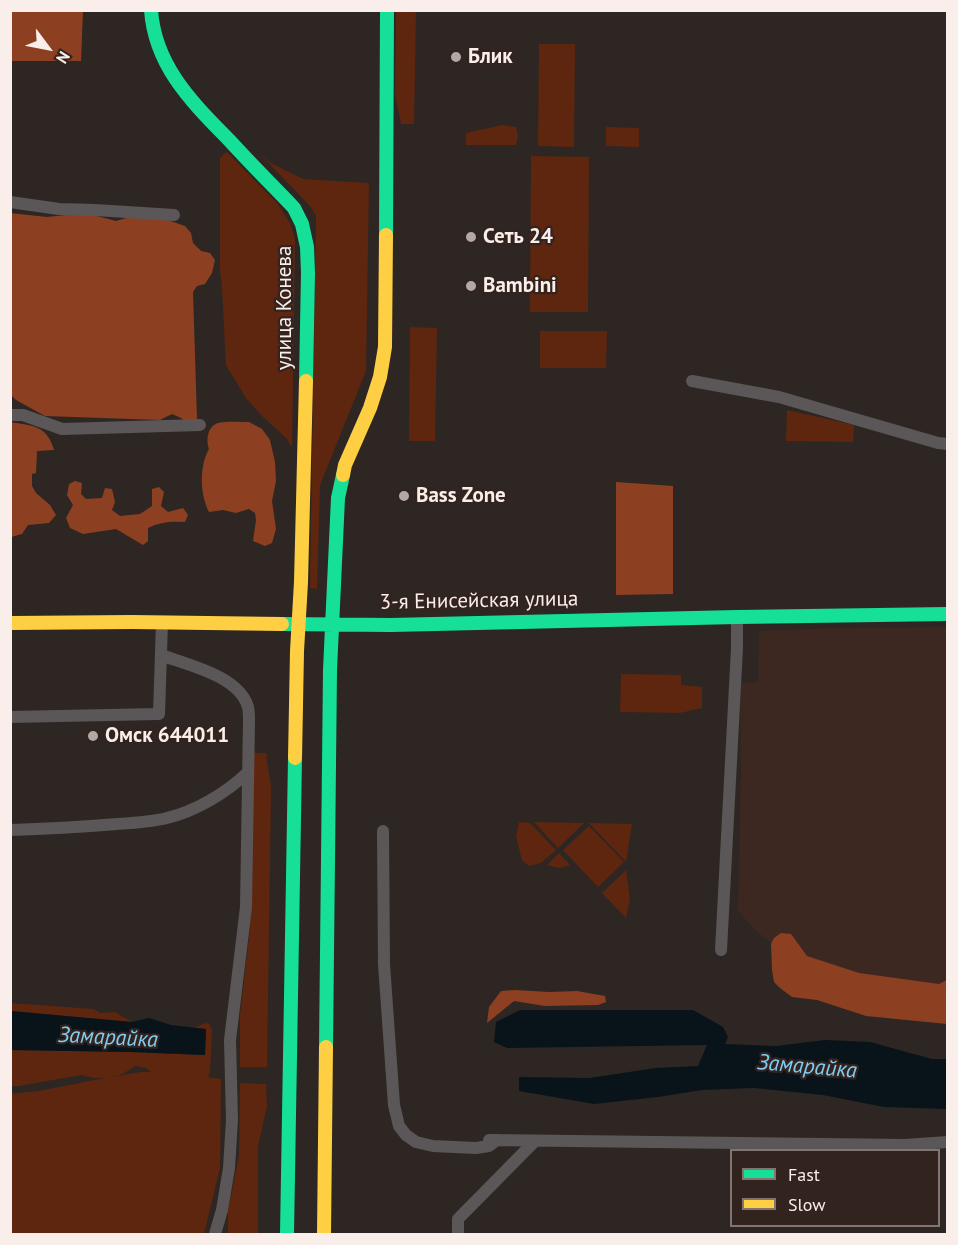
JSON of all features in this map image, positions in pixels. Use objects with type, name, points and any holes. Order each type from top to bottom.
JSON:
[{"type":"main road","name":"улица Конева","points":[[151,10],[161,52],[173,77],[193,103],[294,208],[302,220],[306,234],[308,273],[301,582],[298,624],[287,1234]]},
{"type":"main road","points":[[324,1234],[332,624],[338,498],[345,465],[370,408],[380,378],[384,347],[387,10]]},
{"type":"main road","name":"3-я Енисейская улица","points":[[10,623],[391,625],[948,614]]},
{"type":"street","points":[[10,202],[59,209],[174,216]]},
{"type":"street","points":[[692,381],[779,397],[948,444]]},
{"type":"street","points":[[10,415],[22,415],[62,429],[200,425]]},
{"type":"street","points":[[721,950],[737,617]]},
{"type":"street","points":[[10,717],[159,714],[162,622]]},
{"type":"street","points":[[161,655],[218,675],[230,682],[248,706],[246,907],[230,1040],[232,1120],[230,1168],[216,1234]]},
{"type":"street","points":[[10,830],[87,827],[168,818],[194,808],[232,787],[248,773]]},
{"type":"street","points":[[383,831],[384,964],[394,1105],[399,1126],[416,1142],[433,1146],[476,1148],[489,1146],[493,1140],[905,1145],[948,1142]]},
{"type":"street","points":[[458,1234],[458,1219],[535,1141]]},
{"type":"shaded area","points":[[11,10],[83,11],[81,61],[11,61]]},
{"type":"shaded area","points":[[396,11],[416,11],[414,124],[401,124],[395,94]]},
{"type":"shaded area","points":[[539,44],[575,44],[574,147],[538,146]]},
{"type":"shaded area","points":[[502,125],[516,127],[518,136],[516,145],[466,145],[466,133]]},
{"type":"shaded area","points":[[606,127],[639,128],[639,147],[606,146]]},
{"type":"shaded area","points":[[227,152],[278,204],[290,223],[295,238],[292,448],[287,439],[246,398],[226,365],[220,269],[220,158]]},
{"type":"shaded area","points":[[258,152],[269,162],[303,179],[369,183],[366,371],[320,485],[317,589],[310,588],[316,216],[311,207]]},
{"type":"shaded area","points":[[531,156],[589,157],[588,312],[530,312]]},
{"type":"shaded area","points":[[10,213],[47,217],[85,213],[116,221],[133,216],[162,218],[185,226],[191,233],[193,243],[201,251],[210,253],[215,260],[212,273],[205,284],[197,286],[193,292],[197,419],[189,424],[172,414],[160,420],[45,416],[16,400],[10,394]]},
{"type":"shaded area","points":[[410,327],[437,328],[435,441],[409,441]]},
{"type":"shaded area","points":[[540,331],[607,331],[606,368],[540,368]]},
{"type":"shaded area","points":[[787,410],[854,425],[853,442],[786,441]]},
{"type":"shaded area","points":[[10,422],[38,428],[51,442],[54,450],[37,451],[36,473],[32,474],[32,486],[56,515],[49,523],[28,525],[22,534],[11,537]]},
{"type":"shaded area","points":[[221,422],[249,422],[262,429],[270,440],[275,462],[276,481],[272,501],[276,529],[272,543],[265,546],[253,541],[255,513],[249,509],[236,513],[223,510],[209,512],[202,489],[202,472],[209,449],[208,438],[212,427]]},
{"type":"shaded area","points":[[75,481],[82,483],[81,494],[86,499],[102,498],[105,488],[112,489],[115,502],[112,510],[120,516],[140,514],[152,506],[152,489],[159,487],[164,492],[161,506],[168,512],[183,508],[188,515],[185,522],[166,522],[148,528],[148,541],[143,545],[116,529],[83,534],[70,528],[66,518],[73,505],[67,495],[69,484]]},
{"type":"shaded area","points":[[616,482],[673,486],[673,594],[616,595]]},
{"type":"shaded area","points":[[947,627],[947,988],[871,984],[779,949],[756,931],[738,911],[740,683],[758,682],[759,631]]},
{"type":"shaded area","points":[[621,674],[681,675],[681,685],[702,687],[702,708],[680,713],[620,712]]},
{"type":"shaded area","points":[[254,753],[266,753],[271,788],[267,1067],[240,1067],[240,1015],[250,929]]},
{"type":"shaded area","points":[[519,822],[530,823],[556,850],[541,863],[529,866],[522,860],[516,836]]},
{"type":"shaded area","points":[[534,822],[584,823],[558,848]]},
{"type":"shaded area","points":[[589,823],[632,824],[626,862]]},
{"type":"shaded area","points":[[589,826],[624,862],[598,887],[563,850]]},
{"type":"shaded area","points":[[559,853],[570,865],[559,868],[547,865]]},
{"type":"shaded area","points":[[626,870],[630,899],[626,918],[602,893]]},
{"type":"shaded area","points":[[781,933],[791,934],[807,956],[859,973],[939,984],[947,980],[947,1024],[866,1016],[817,1000],[792,997],[774,982],[771,944],[774,938]]},
{"type":"shaded area","points":[[501,991],[577,991],[605,996],[606,1002],[598,1005],[545,1006],[514,1001],[487,1023],[489,1007]]},
{"type":"shaded area","points":[[10,1003],[93,1009],[101,1013],[115,1012],[132,1022],[11,1011]]},
{"type":"shaded area","points":[[205,1023],[209,1024],[212,1030],[208,1077],[221,1079],[220,1168],[204,1234],[11,1234],[10,1094],[39,1091],[105,1078],[81,1075],[11,1086],[11,1050],[205,1055],[206,1029],[194,1028]],"holes":[[[135,1066],[146,1068],[151,1072],[111,1077],[123,1074]]]},
{"type":"shaded area","points":[[240,1083],[266,1084],[267,1106],[258,1146],[258,1234],[228,1234],[228,1211],[239,1156]]},
{"type":"water","name":"Замарайка","points":[[520,1010],[693,1010],[723,1027],[728,1037],[725,1044],[776,1046],[825,1040],[870,1042],[932,1059],[947,1059],[947,1109],[884,1107],[823,1095],[754,1088],[702,1090],[594,1104],[519,1091],[519,1077],[589,1078],[656,1068],[698,1066],[707,1045],[507,1048],[494,1042],[496,1022]]},
{"type":"water","name":"Замарайка","points":[[11,1011],[132,1022],[149,1018],[171,1025],[206,1029],[205,1055],[11,1050]]},
{"type":"traffic: fast","points":[[151,10],[160,49],[178,83],[203,113],[294,208],[302,224],[307,247],[308,273],[306,381]]},
{"type":"traffic: fast","points":[[386,235],[387,10]]},
{"type":"traffic: fast","points":[[326,1047],[330,670],[338,498],[343,475]]},
{"type":"traffic: fast","points":[[282,624],[391,625],[948,614]]},
{"type":"traffic: fast","points":[[287,1234],[295,758]]},
{"type":"traffic: slow","points":[[343,475],[380,377],[385,347],[386,235]]},
{"type":"traffic: slow","points":[[295,758],[306,381]]},
{"type":"traffic: slow","points":[[10,623],[282,624]]},
{"type":"traffic: slow","points":[[324,1234],[326,1047]]},
{"type":"place","name":"Блик","points":[[456,57]]},
{"type":"place","name":"Сеть 24","points":[[471,237]]},
{"type":"place","name":"Bambini","points":[[471,286]]},
{"type":"place","name":"Bass Zone","points":[[404,496]]},
{"type":"place","name":"Омск 644011","points":[[93,736]]}]
